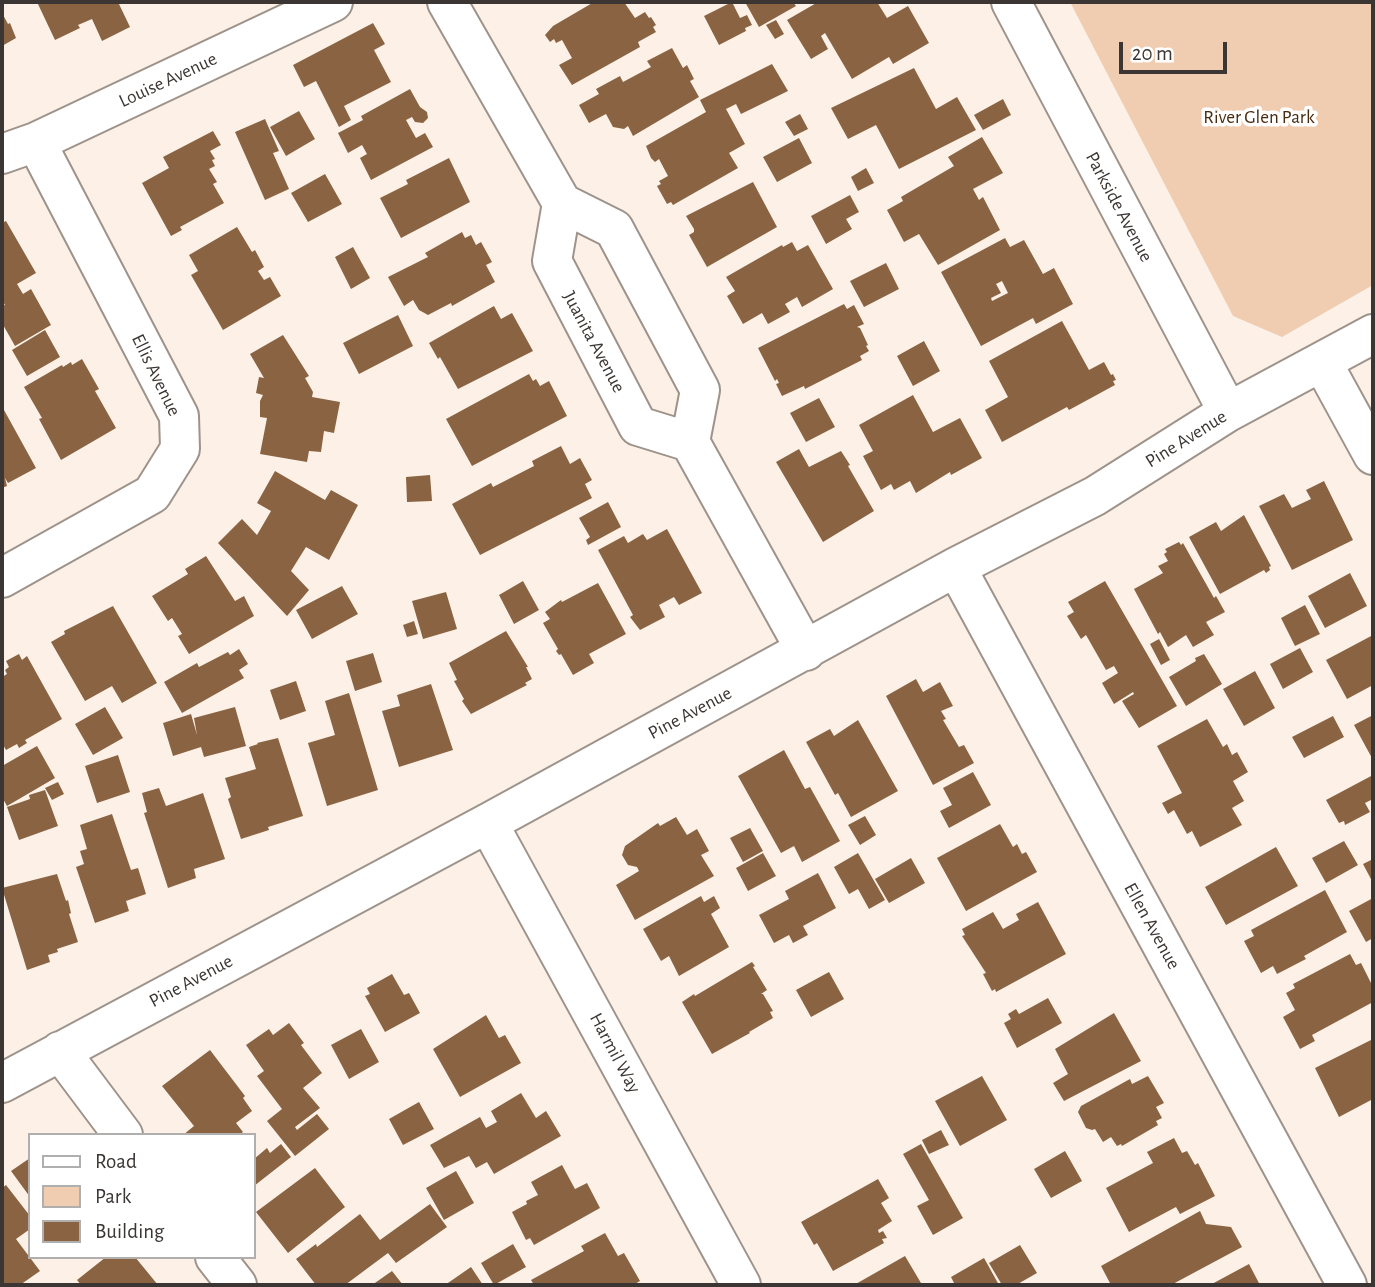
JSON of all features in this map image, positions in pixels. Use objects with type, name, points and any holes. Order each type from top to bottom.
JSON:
[{"type":"street","name":"Louise Avenue","points":[[19,148],[333,2]]},
{"type":"street","points":[[447,2],[562,203],[614,229],[699,390],[690,442],[806,650]]},
{"type":"street","name":"Parkside Avenue","points":[[1011,2],[1228,412]]},
{"type":"street","name":"Ellis Avenue","points":[[2,578],[152,494],[180,449],[179,416],[19,148]]},
{"type":"street","name":"Juanita Avenue","points":[[562,203],[552,261],[638,426],[690,442]]},
{"type":"street","name":"Pine Avenue","points":[[2,1083],[488,823],[956,567],[1095,496],[1228,412],[1373,334]]},
{"type":"street","points":[[1322,362],[1373,455]]},
{"type":"street","name":"Ellen Avenue","points":[[956,567],[1347,1285]]},
{"type":"street","name":"Harmil Way","points":[[488,823],[741,1285]]},
{"type":"street","points":[[60,1051],[122,1133]]},
{"type":"street","points":[[217,1259],[237,1285]]},
{"type":"green space","name":"River Glen Park","points":[[1070,2],[1373,2],[1373,285],[1282,337],[1233,316]]},
{"type":"building","points":[[37,2],[118,2],[130,27],[102,41],[92,19],[55,40]]},
{"type":"building","points":[[594,2],[624,2],[635,18],[645,12],[656,25],[653,27],[656,32],[638,42],[640,47],[572,85],[559,65],[572,58],[562,40],[556,43],[554,39],[550,42],[545,35],[553,26]]},
{"type":"building","points":[[732,2],[740,18],[747,15],[752,25],[719,45],[704,16]]},
{"type":"building","points":[[745,2],[793,2],[796,6],[759,27]]},
{"type":"building","points":[[818,2],[877,2],[887,18],[908,6],[929,43],[893,64],[889,57],[852,79],[825,33],[821,36],[828,49],[811,59],[787,20]]},
{"type":"building","points":[[2,13],[16,38],[2,46]]},
{"type":"building","points":[[776,20],[784,34],[775,39],[766,25]]},
{"type":"building","points":[[373,23],[385,44],[374,50],[391,82],[344,106],[351,120],[339,127],[316,81],[304,87],[293,65]]},
{"type":"building","points":[[672,48],[683,68],[687,65],[694,79],[690,81],[699,97],[633,136],[628,126],[624,129],[613,127],[606,114],[589,123],[579,105],[599,94],[596,89],[620,76],[623,82],[651,67],[647,61]]},
{"type":"building","points":[[772,64],[788,91],[741,114],[736,104],[726,109],[745,144],[729,153],[738,168],[673,205],[671,202],[667,204],[657,186],[661,184],[659,181],[668,176],[659,159],[655,162],[651,158],[646,146],[706,112],[700,100]]},
{"type":"building","points":[[914,68],[936,109],[957,97],[976,130],[899,169],[876,125],[848,139],[831,108]]},
{"type":"building","points":[[410,89],[420,107],[427,112],[428,118],[423,123],[415,122],[412,117],[406,120],[416,138],[425,133],[433,147],[371,180],[360,158],[367,154],[362,145],[348,153],[338,133],[363,120],[361,116]]},
{"type":"building","points":[[1003,99],[1011,115],[983,130],[974,115]]},
{"type":"building","points":[[299,111],[315,139],[286,156],[270,127]]},
{"type":"building","points":[[800,114],[808,129],[794,136],[785,122]]},
{"type":"building","points":[[265,119],[279,151],[273,153],[289,189],[265,200],[235,132]]},
{"type":"building","points":[[213,131],[221,145],[210,151],[215,159],[212,160],[215,166],[209,169],[217,182],[213,184],[224,203],[180,227],[182,230],[171,236],[142,183],[169,168],[163,157]]},
{"type":"building","points":[[982,137],[1003,173],[973,189],[979,200],[983,197],[1000,230],[938,265],[919,234],[904,242],[887,210],[903,201],[901,197],[954,166],[948,157]]},
{"type":"building","points":[[799,138],[812,163],[777,182],[763,157]]},
{"type":"building","points":[[449,158],[470,202],[401,238],[380,198],[408,184],[406,180]]},
{"type":"building","points":[[866,168],[874,183],[858,191],[851,177]]},
{"type":"building","points":[[325,174],[342,204],[308,222],[291,193]]},
{"type":"building","points":[[753,182],[777,227],[707,267],[689,235],[694,229],[686,216]]},
{"type":"building","points":[[850,195],[859,212],[846,219],[852,229],[826,244],[811,216]]},
{"type":"building","points":[[6,221],[36,273],[17,284],[23,294],[31,289],[51,325],[15,346],[2,323],[2,306],[5,305],[2,300],[2,223]]},
{"type":"building","points":[[237,227],[264,267],[258,271],[264,280],[270,277],[281,296],[223,330],[191,275],[198,271],[189,255]]},
{"type":"building","points":[[462,232],[465,238],[471,235],[476,245],[481,242],[492,262],[486,265],[495,282],[452,306],[451,303],[428,315],[419,310],[413,300],[404,306],[388,277],[428,257],[425,253]]},
{"type":"building","points":[[1005,238],[1010,247],[1024,240],[1043,274],[1054,268],[1073,304],[1036,324],[1033,318],[981,346],[941,272]],"holes":[[[1002,281],[1008,293],[992,301],[991,298],[1001,293],[996,284]]]},
{"type":"building","points":[[792,242],[797,251],[808,245],[833,289],[802,307],[797,297],[785,304],[790,312],[768,324],[762,313],[743,324],[727,296],[735,291],[726,277]]},
{"type":"building","points":[[353,247],[370,278],[351,289],[335,257]]},
{"type":"building","points":[[886,263],[899,289],[864,307],[850,281]]},
{"type":"building","points":[[844,304],[847,309],[854,305],[864,324],[857,327],[860,328],[869,351],[860,356],[862,360],[805,389],[804,386],[782,396],[776,384],[779,383],[777,379],[775,381],[758,348]]},
{"type":"building","points":[[494,306],[501,319],[512,313],[533,351],[458,389],[429,343]]},
{"type":"building","points":[[398,315],[413,346],[359,374],[343,343]]},
{"type":"building","points":[[1062,321],[1089,370],[1104,362],[1116,380],[1113,381],[1115,385],[1002,442],[985,410],[1008,397],[989,361]]},
{"type":"building","points":[[45,330],[60,357],[27,376],[12,350]]},
{"type":"building","points":[[283,335],[309,376],[305,378],[313,392],[312,397],[340,402],[334,433],[324,431],[321,452],[309,451],[307,462],[260,454],[267,418],[260,417],[260,401],[263,395],[256,393],[259,377],[264,378],[250,354]]},
{"type":"building","points":[[924,341],[940,371],[913,386],[897,356]]},
{"type":"building","points":[[82,359],[99,389],[95,391],[116,428],[61,460],[24,387],[62,365],[63,367],[71,362],[72,365]]},
{"type":"building","points":[[529,374],[540,386],[549,381],[567,416],[472,466],[446,419]]},
{"type":"building","points":[[913,395],[933,432],[960,418],[982,458],[951,475],[950,472],[916,493],[910,481],[894,490],[891,484],[881,490],[863,456],[873,451],[859,425]]},
{"type":"building","points":[[819,398],[835,427],[806,442],[790,413]]},
{"type":"building","points":[[4,410],[36,468],[8,483],[5,478],[7,486],[2,488],[2,412]]},
{"type":"building","points":[[561,446],[570,464],[580,458],[592,480],[585,484],[592,498],[480,555],[452,504],[491,483],[493,487],[534,466],[532,461]]},
{"type":"building","points":[[799,449],[809,467],[841,451],[874,511],[823,542],[776,462]]},
{"type":"building","points":[[275,471],[325,500],[331,490],[358,505],[329,560],[306,547],[291,571],[309,590],[287,616],[218,543],[242,519],[257,535],[271,511],[257,503]]},
{"type":"building","points":[[430,475],[432,501],[407,502],[406,477]]},
{"type":"building","points":[[1324,481],[1353,540],[1292,570],[1259,506],[1284,494],[1292,508],[1311,499],[1306,490]]},
{"type":"building","points":[[608,502],[621,527],[588,545],[586,540],[590,537],[579,518]]},
{"type":"building","points":[[1244,515],[1271,566],[1270,570],[1266,573],[1264,570],[1220,594],[1189,537],[1216,522],[1221,531]]},
{"type":"building","points":[[667,529],[702,593],[679,605],[674,597],[659,605],[665,617],[640,630],[630,617],[633,615],[598,550],[624,536],[628,543],[643,534],[647,540]]},
{"type":"building","points":[[1179,542],[1181,545],[1183,543],[1214,598],[1216,596],[1225,612],[1206,622],[1214,635],[1193,647],[1186,635],[1168,647],[1134,589],[1163,573],[1158,566],[1168,561],[1164,554],[1167,552],[1165,549]]},
{"type":"building","points":[[206,556],[235,601],[244,596],[254,616],[189,654],[178,636],[182,634],[172,618],[168,621],[152,596],[188,574],[185,569]]},
{"type":"building","points":[[1350,573],[1367,606],[1325,628],[1308,596]]},
{"type":"building","points":[[523,581],[539,610],[514,624],[499,595]]},
{"type":"building","points":[[1105,581],[1177,706],[1139,728],[1122,701],[1134,694],[1133,692],[1114,704],[1102,683],[1118,673],[1114,666],[1106,670],[1086,635],[1081,639],[1067,616],[1074,612],[1068,602]]},
{"type":"building","points":[[598,583],[626,634],[589,654],[594,663],[573,675],[561,654],[556,651],[558,649],[543,623],[550,619],[545,612],[561,600],[562,602]]},
{"type":"building","points":[[342,586],[358,614],[312,639],[296,610]]},
{"type":"building","points":[[446,592],[457,629],[423,639],[412,601]]},
{"type":"building","points":[[1305,605],[1320,634],[1295,646],[1281,618]]},
{"type":"building","points":[[113,606],[157,683],[122,703],[112,686],[85,701],[51,642],[65,634],[64,631]]},
{"type":"building","points":[[414,621],[418,634],[407,637],[403,625]]},
{"type":"building","points":[[506,631],[528,667],[532,679],[525,683],[527,685],[471,714],[462,701],[464,699],[454,681],[457,680],[449,663]]},
{"type":"building","points":[[1373,635],[1373,685],[1347,699],[1326,660]]},
{"type":"building","points":[[1159,639],[1170,660],[1161,665],[1150,644]]},
{"type":"building","points":[[1300,648],[1313,672],[1283,689],[1270,664]]},
{"type":"building","points":[[239,649],[248,664],[239,670],[244,678],[182,713],[164,682],[197,663],[199,667]]},
{"type":"building","points":[[373,653],[382,682],[355,691],[346,661]]},
{"type":"building","points":[[19,654],[22,660],[27,656],[62,719],[25,740],[27,743],[19,748],[17,744],[6,750],[2,743],[2,677],[7,674],[5,670],[9,667],[6,661]]},
{"type":"building","points":[[1204,654],[1222,684],[1186,706],[1169,677]]},
{"type":"building","points":[[1255,671],[1275,708],[1244,726],[1223,689]]},
{"type":"building","points":[[916,679],[923,692],[940,682],[953,706],[941,711],[946,719],[943,720],[959,747],[964,745],[974,763],[933,785],[886,696]]},
{"type":"building","points":[[296,681],[306,711],[280,720],[270,690]]},
{"type":"building","points":[[431,684],[453,750],[399,767],[382,711],[400,706],[397,695]]},
{"type":"building","points":[[349,693],[378,790],[327,806],[308,743],[335,735],[325,701]]},
{"type":"building","points":[[105,707],[123,738],[93,755],[75,724]]},
{"type":"building","points":[[235,707],[246,746],[204,757],[201,747],[173,756],[163,723],[191,714],[197,735],[194,718]]},
{"type":"building","points":[[1373,715],[1373,760],[1354,725]]},
{"type":"building","points":[[1333,716],[1344,737],[1304,758],[1292,737]]},
{"type":"building","points":[[1207,719],[1223,747],[1227,744],[1232,755],[1237,752],[1248,772],[1233,781],[1244,801],[1232,808],[1242,825],[1200,847],[1192,831],[1187,834],[1174,810],[1168,814],[1162,803],[1182,793],[1157,746]]},
{"type":"building","points":[[858,720],[898,791],[851,817],[838,793],[835,795],[806,742],[830,729],[834,736]]},
{"type":"building","points":[[278,738],[303,816],[241,839],[228,799],[231,797],[225,778],[256,769],[249,747]]},
{"type":"building","points":[[37,746],[55,778],[7,806],[2,797],[2,766]]},
{"type":"building","points":[[784,750],[805,789],[810,787],[840,841],[802,862],[794,846],[781,853],[738,776]]},
{"type":"building","points":[[118,755],[130,792],[97,803],[85,766]]},
{"type":"building","points":[[973,772],[991,805],[949,828],[940,811],[952,805],[943,788]]},
{"type":"building","points":[[1373,775],[1373,799],[1365,803],[1370,812],[1345,825],[1344,821],[1339,823],[1326,800]]},
{"type":"building","points":[[58,782],[64,794],[52,800],[45,788]]},
{"type":"building","points":[[159,788],[166,806],[203,793],[225,859],[194,869],[196,878],[168,888],[144,813],[147,812],[142,793]]},
{"type":"building","points":[[45,790],[58,826],[19,840],[7,807]]},
{"type":"building","points":[[112,814],[131,870],[138,868],[146,894],[126,901],[129,911],[95,923],[76,867],[84,864],[80,851],[87,849],[80,825]]},
{"type":"building","points":[[865,816],[876,835],[860,845],[848,825]]},
{"type":"building","points":[[676,817],[687,835],[697,829],[709,851],[701,855],[714,876],[635,920],[616,885],[639,871],[637,867],[628,865],[622,855],[625,846],[658,823],[660,826]]},
{"type":"building","points":[[1000,824],[1013,847],[1017,844],[1022,854],[1026,852],[1037,872],[966,911],[937,858]]},
{"type":"building","points":[[750,828],[763,851],[743,862],[730,838]]},
{"type":"building","points":[[1344,841],[1358,865],[1326,883],[1312,858]]},
{"type":"building","points":[[1276,847],[1298,886],[1226,925],[1205,887]]},
{"type":"building","points":[[763,853],[776,876],[748,891],[736,868]]},
{"type":"building","points":[[858,853],[885,900],[869,909],[858,889],[849,894],[834,867]]},
{"type":"building","points":[[911,858],[925,883],[889,903],[875,879]]},
{"type":"building","points":[[1373,859],[1373,883],[1363,864]]},
{"type":"building","points":[[818,873],[836,908],[803,926],[808,935],[793,943],[789,935],[774,943],[759,915],[789,899],[785,891]]},
{"type":"building","points":[[57,874],[66,901],[68,900],[69,914],[78,942],[48,955],[50,962],[27,970],[2,888]]},
{"type":"building","points":[[1325,890],[1347,932],[1277,974],[1273,966],[1261,973],[1244,941],[1254,936],[1251,930]]},
{"type":"building","points":[[701,896],[704,902],[714,896],[720,908],[711,914],[729,947],[679,976],[669,956],[661,961],[643,929]]},
{"type":"building","points":[[1373,898],[1373,938],[1366,942],[1349,911]]},
{"type":"building","points":[[1038,902],[1066,954],[996,992],[995,989],[992,991],[983,974],[986,973],[962,936],[965,935],[962,929],[993,912],[1003,929],[1019,920],[1016,914]]},
{"type":"building","points":[[1350,954],[1356,965],[1361,963],[1373,987],[1373,1002],[1312,1035],[1315,1041],[1300,1049],[1283,1017],[1295,1010],[1286,993],[1295,988],[1293,984]]},
{"type":"building","points":[[752,962],[767,990],[761,994],[773,1011],[770,1012],[773,1018],[712,1054],[682,1002]]},
{"type":"building","points":[[829,972],[844,999],[811,1017],[796,990]]},
{"type":"building","points":[[392,974],[404,995],[409,993],[420,1013],[385,1032],[365,996],[370,994],[367,988]]},
{"type":"building","points":[[1048,998],[1062,1023],[1017,1048],[1004,1023],[1011,1019],[1008,1014],[1016,1009],[1019,1014]]},
{"type":"building","points":[[1114,1013],[1141,1061],[1064,1101],[1053,1083],[1068,1074],[1055,1049]]},
{"type":"building","points":[[486,1015],[499,1038],[505,1035],[521,1063],[460,1097],[433,1049]]},
{"type":"building","points":[[289,1023],[304,1043],[301,1045],[322,1073],[303,1088],[320,1108],[295,1127],[297,1130],[317,1114],[329,1129],[295,1156],[267,1121],[282,1109],[257,1076],[264,1071],[246,1045],[269,1029],[273,1035]]},
{"type":"building","points":[[361,1029],[379,1062],[349,1079],[331,1045]]},
{"type":"building","points":[[1373,1039],[1373,1099],[1339,1117],[1315,1068]]},
{"type":"building","points":[[210,1050],[245,1096],[243,1098],[252,1111],[236,1123],[242,1133],[185,1133],[194,1126],[162,1086]]},
{"type":"building","points":[[982,1076],[1007,1120],[960,1146],[935,1101]]},
{"type":"building","points":[[1148,1076],[1164,1103],[1156,1107],[1162,1118],[1156,1121],[1158,1125],[1122,1146],[1117,1146],[1111,1137],[1103,1142],[1095,1129],[1086,1128],[1078,1112],[1081,1106],[1130,1079],[1132,1084]]},
{"type":"building","points":[[521,1093],[536,1118],[546,1111],[561,1136],[494,1174],[487,1162],[476,1168],[469,1156],[444,1168],[430,1145],[480,1117],[486,1128],[497,1122],[491,1111]]},
{"type":"building","points":[[419,1102],[434,1129],[403,1145],[389,1119]]},
{"type":"building","points":[[941,1130],[949,1145],[929,1154],[922,1140]]},
{"type":"building","points":[[1174,1138],[1182,1153],[1187,1151],[1195,1165],[1198,1163],[1215,1196],[1180,1214],[1176,1207],[1129,1232],[1106,1188],[1153,1163],[1147,1152]]},
{"type":"building","points":[[281,1144],[291,1157],[256,1184],[256,1157],[267,1148],[270,1153]]},
{"type":"building","points":[[921,1144],[963,1218],[933,1235],[917,1206],[929,1200],[903,1154]]},
{"type":"building","points":[[1065,1151],[1082,1181],[1051,1198],[1034,1169]]},
{"type":"building","points":[[28,1159],[28,1194],[11,1171]]},
{"type":"building","points":[[562,1165],[575,1189],[587,1183],[600,1208],[534,1245],[530,1238],[526,1240],[512,1212],[538,1195],[531,1182]]},
{"type":"building","points":[[315,1168],[345,1207],[288,1253],[256,1212]]},
{"type":"building","points":[[456,1171],[474,1203],[444,1220],[426,1188]]},
{"type":"building","points":[[878,1179],[889,1198],[881,1203],[892,1221],[878,1230],[879,1233],[883,1231],[887,1238],[882,1239],[884,1243],[833,1271],[801,1222]]},
{"type":"building","points":[[6,1185],[28,1213],[28,1230],[16,1239],[28,1259],[31,1259],[40,1271],[20,1285],[2,1285],[2,1188]]},
{"type":"building","points":[[430,1204],[447,1227],[396,1263],[388,1253],[345,1285],[316,1285],[296,1259],[316,1244],[317,1247],[360,1214],[380,1240]]},
{"type":"building","points":[[1200,1211],[1206,1224],[1231,1227],[1242,1247],[1171,1285],[1111,1285],[1101,1266]]},
{"type":"building","points":[[605,1233],[618,1256],[624,1253],[640,1281],[633,1285],[534,1285],[531,1280],[584,1251],[581,1246]]},
{"type":"building","points":[[513,1244],[526,1267],[494,1285],[481,1263]]},
{"type":"building","points":[[1020,1245],[1037,1273],[1016,1285],[1002,1285],[989,1263]]},
{"type":"building","points":[[905,1256],[921,1283],[927,1285],[854,1285]]},
{"type":"building","points":[[984,1258],[999,1285],[955,1285],[951,1277]]},
{"type":"building","points":[[103,1259],[137,1259],[158,1285],[81,1285],[77,1280]]},
{"type":"building","points":[[1249,1264],[1260,1285],[1210,1285]]},
{"type":"building","points":[[471,1267],[483,1285],[445,1285]]},
{"type":"building","points":[[392,1271],[403,1285],[372,1285]]}]
